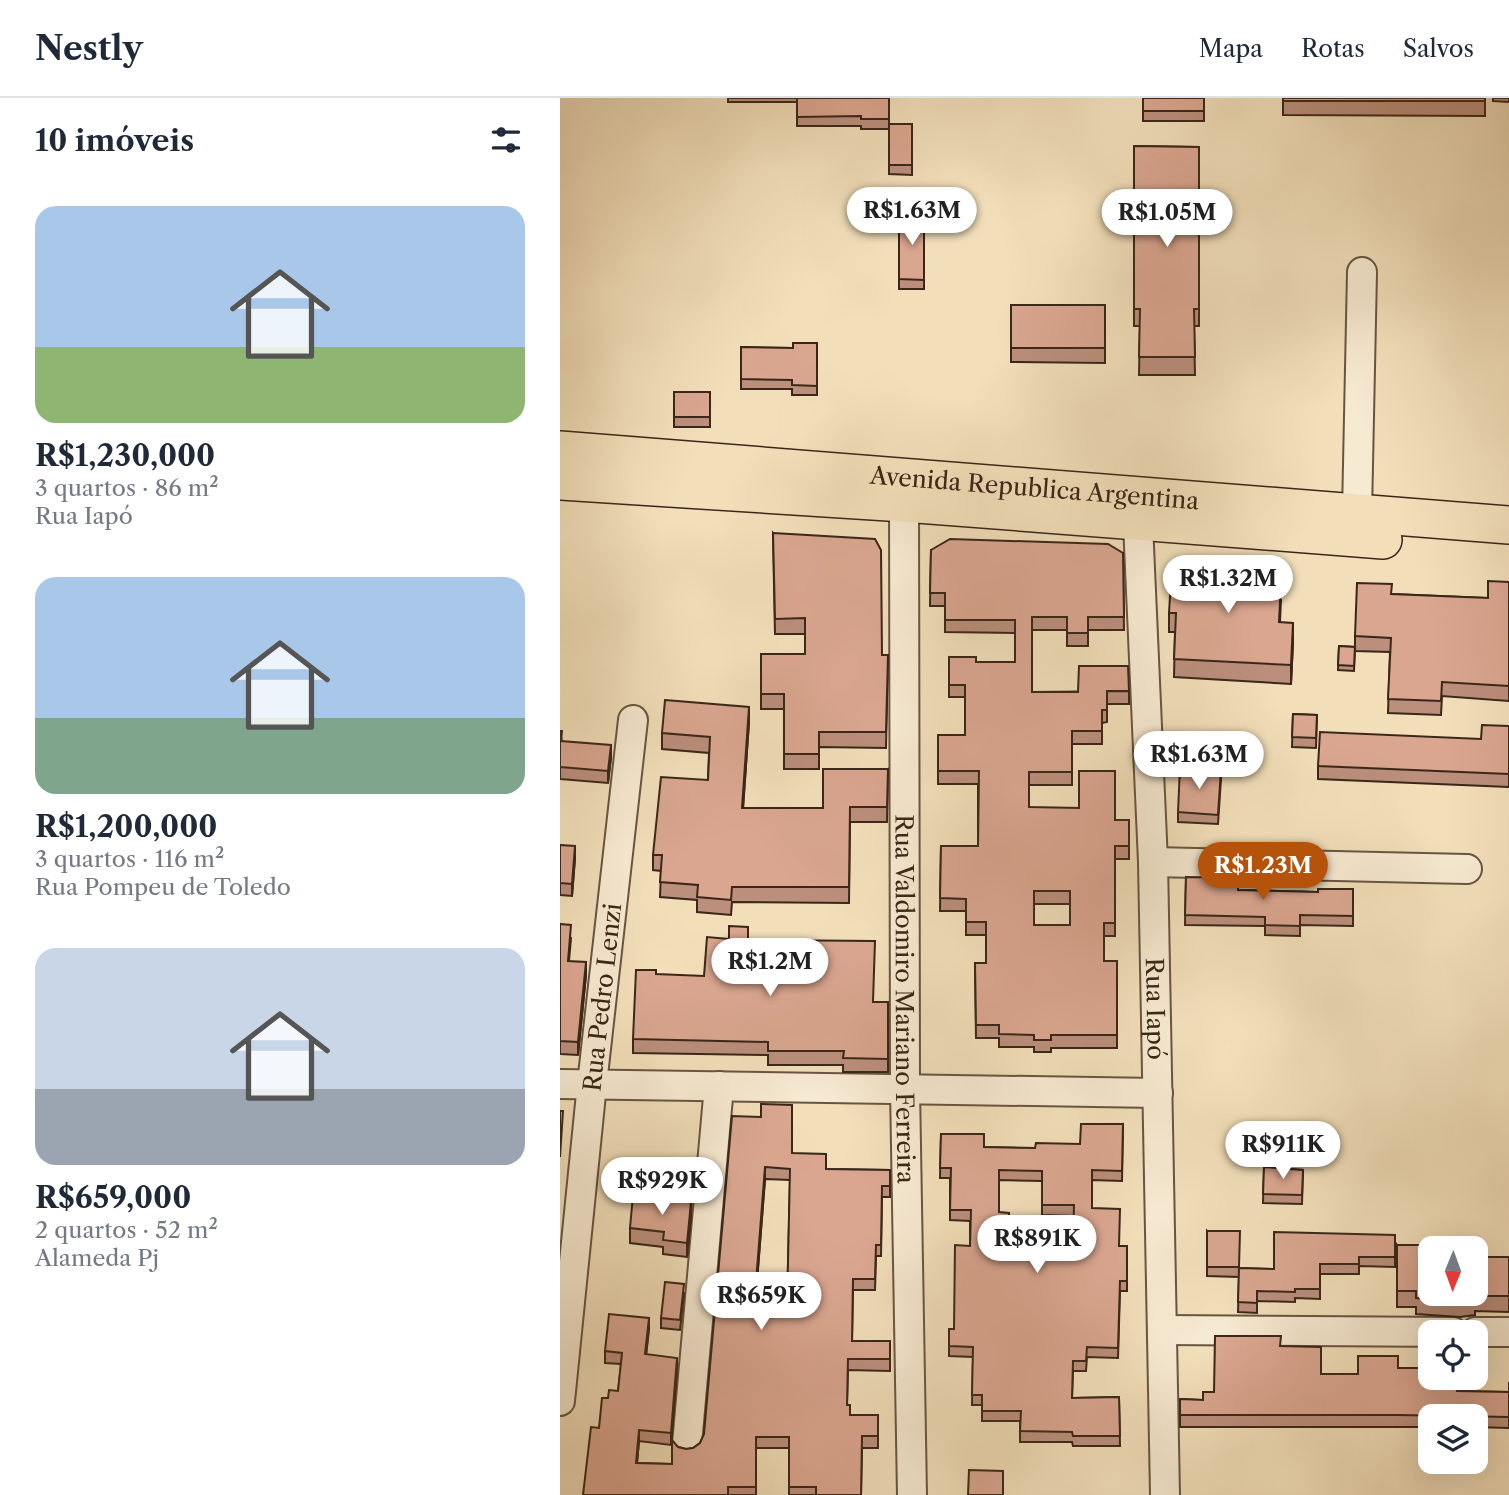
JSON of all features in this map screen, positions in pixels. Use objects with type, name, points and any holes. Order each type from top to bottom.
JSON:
[{"type":"main road","name":"Avenida Republica Argentina","points":[[560,450],[904,490],[1137,508],[1509,551]]},
{"type":"main road","name":"Avenida Republica Argentina","points":[[560,481],[904,490]]},
{"type":"main road","name":"Avenida Republica Argentina","points":[[1137,508],[1357,513],[1509,525]]},
{"type":"street","points":[[1357,513],[1362,272]]},
{"type":"street","name":"Rua Valdomiro Mariano Ferreira","points":[[904,490],[905,1088],[912,1495]]},
{"type":"street","name":"Rua Iapó","points":[[1137,508],[1153,862],[1165,1495]]},
{"type":"street","name":"Rua Pedro Lenzi","points":[[560,1401],[633,720]]},
{"type":"street","points":[[1153,862],[1467,869]]},
{"type":"street","points":[[560,1084],[1158,1093]]},
{"type":"street","points":[[687,1444],[719,1086]]},
{"type":"street","points":[[1163,1330],[1418,1332]]},
{"type":"street","points":[[1488,1332],[1509,1332]]},
{"type":"building","points":[[797,98],[889,98],[889,119],[861,119],[861,116],[797,117]]},
{"type":"building","points":[[1143,98],[1204,98],[1204,111],[1143,111]]},
{"type":"building","points":[[1283,98],[1485,98],[1485,101],[1283,101]]},
{"type":"building","points":[[889,124],[912,124],[912,165],[889,165]]},
{"type":"building","points":[[1134,146],[1199,147],[1199,309],[1194,309],[1195,357],[1139,357],[1140,309],[1134,309]]},
{"type":"building","points":[[899,214],[924,214],[924,280],[899,279]]},
{"type":"building","points":[[1011,305],[1105,305],[1105,348],[1011,348]]},
{"type":"building","points":[[793,343],[817,343],[817,386],[792,385],[792,380],[741,379],[741,347],[793,348]]},
{"type":"building","points":[[674,392],[710,392],[710,417],[674,417]]},
{"type":"building","points":[[773,533],[875,539],[881,550],[882,655],[888,655],[886,732],[819,732],[819,754],[784,754],[784,694],[761,694],[761,654],[805,654],[805,618],[775,619]]},
{"type":"building","points":[[950,539],[1108,544],[1123,553],[1124,617],[1088,617],[1088,633],[1067,633],[1067,617],[1032,617],[1032,692],[1078,692],[1079,666],[1128,666],[1129,691],[1107,691],[1107,710],[1102,710],[1102,731],[1072,731],[1072,772],[1029,772],[1029,807],[1079,808],[1079,771],[1115,771],[1115,820],[1129,820],[1129,846],[1115,846],[1115,923],[1104,923],[1104,961],[1117,961],[1117,1035],[1051,1035],[1051,1040],[1034,1040],[1034,1035],[999,1034],[999,1025],[976,1025],[975,963],[986,963],[986,922],[966,922],[966,899],[940,898],[941,846],[978,846],[979,771],[938,771],[938,735],[965,735],[965,685],[949,685],[949,657],[976,657],[976,662],[1015,662],[1015,620],[945,620],[945,593],[930,593],[931,550]],"holes":[[[1034,891],[1070,891],[1070,925],[1034,925]]]},
{"type":"building","points":[[1220,560],[1250,562],[1249,580],[1281,581],[1279,622],[1293,623],[1291,665],[1174,659],[1176,613],[1169,613],[1172,563],[1220,566]]},
{"type":"building","points":[[1488,581],[1509,582],[1509,686],[1442,682],[1441,701],[1388,699],[1391,638],[1355,636],[1357,583],[1392,584],[1391,594],[1488,598]]},
{"type":"building","points":[[1339,646],[1355,647],[1354,666],[1338,665]]},
{"type":"building","points":[[665,700],[749,707],[742,808],[823,808],[823,769],[888,769],[887,807],[850,807],[849,887],[732,887],[731,900],[697,897],[698,885],[660,882],[662,855],[653,855],[661,777],[708,780],[710,737],[662,733]]},
{"type":"building","points":[[1293,714],[1317,715],[1316,738],[1292,737]]},
{"type":"building","points":[[1482,725],[1509,726],[1509,774],[1318,766],[1320,732],[1481,739]]},
{"type":"building","points":[[560,731],[561,741],[611,745],[608,771],[560,767]]},
{"type":"building","points":[[1180,767],[1221,769],[1218,815],[1178,812]]},
{"type":"building","points":[[560,845],[575,846],[572,884],[560,883]]},
{"type":"building","points":[[1186,877],[1238,878],[1238,890],[1318,892],[1318,889],[1353,889],[1353,916],[1300,915],[1300,926],[1265,925],[1265,917],[1185,915]]},
{"type":"building","points":[[560,924],[571,925],[568,961],[586,962],[578,1042],[560,1041]]},
{"type":"building","points":[[729,926],[748,927],[748,940],[875,941],[873,1002],[888,1002],[888,1059],[843,1058],[844,1051],[768,1051],[768,1042],[633,1039],[636,970],[656,970],[656,974],[704,976],[707,937],[729,939]]},
{"type":"building","points":[[761,1104],[792,1105],[792,1153],[826,1154],[826,1169],[890,1170],[890,1186],[882,1186],[881,1245],[876,1245],[875,1279],[853,1279],[852,1341],[890,1341],[890,1359],[848,1359],[847,1405],[850,1405],[850,1415],[878,1415],[878,1436],[862,1436],[861,1495],[816,1495],[816,1487],[789,1487],[789,1437],[756,1437],[756,1487],[728,1487],[728,1495],[583,1495],[591,1427],[599,1428],[602,1398],[608,1398],[609,1390],[618,1391],[622,1353],[605,1351],[609,1314],[649,1318],[645,1354],[677,1358],[671,1433],[639,1430],[636,1463],[672,1464],[672,1440],[678,1447],[686,1449],[700,1443],[704,1434],[732,1116],[761,1117]],"holes":[[[765,1167],[790,1169],[787,1308],[754,1308]]]},
{"type":"building","points":[[560,1111],[563,1111],[560,1157]]},
{"type":"building","points":[[1081,1124],[1123,1124],[1122,1171],[1092,1170],[1092,1208],[1120,1209],[1119,1246],[1127,1246],[1127,1281],[1120,1281],[1118,1348],[1087,1347],[1086,1361],[1073,1361],[1072,1398],[1119,1397],[1120,1436],[1073,1436],[1072,1432],[1020,1431],[1021,1411],[982,1411],[982,1395],[972,1395],[973,1347],[949,1346],[949,1329],[954,1329],[955,1245],[970,1246],[971,1210],[950,1210],[951,1168],[940,1168],[941,1134],[984,1134],[984,1147],[1035,1148],[1036,1143],[1080,1144]],"holes":[[[999,1170],[1042,1171],[1042,1205],[1074,1205],[1073,1246],[1014,1245],[1014,1224],[1009,1224],[1009,1213],[999,1212]]]},
{"type":"building","points":[[1264,1167],[1303,1170],[1302,1195],[1263,1194]]},
{"type":"building","points":[[633,1195],[691,1202],[687,1243],[663,1240],[664,1232],[630,1228]]},
{"type":"building","points":[[1207,1231],[1240,1231],[1239,1267],[1207,1267]]},
{"type":"building","points":[[1274,1232],[1395,1235],[1395,1257],[1359,1257],[1359,1264],[1320,1264],[1320,1289],[1295,1289],[1295,1292],[1257,1291],[1257,1303],[1238,1302],[1239,1268],[1274,1269]]},
{"type":"building","points":[[1397,1245],[1418,1245],[1418,1298],[1416,1291],[1397,1291]]},
{"type":"building","points":[[1488,1257],[1509,1257],[1509,1296],[1488,1296]]},
{"type":"building","points":[[665,1282],[684,1284],[680,1320],[661,1318]]},
{"type":"building","points":[[1215,1336],[1281,1336],[1280,1346],[1321,1347],[1321,1374],[1358,1374],[1358,1356],[1398,1356],[1398,1368],[1418,1368],[1418,1390],[1509,1392],[1509,1417],[1488,1417],[1488,1404],[1418,1404],[1418,1415],[1180,1415],[1180,1399],[1203,1400],[1203,1392],[1214,1392]]},
{"type":"building","points":[[969,1470],[1003,1471],[1003,1495],[968,1495]]}]
